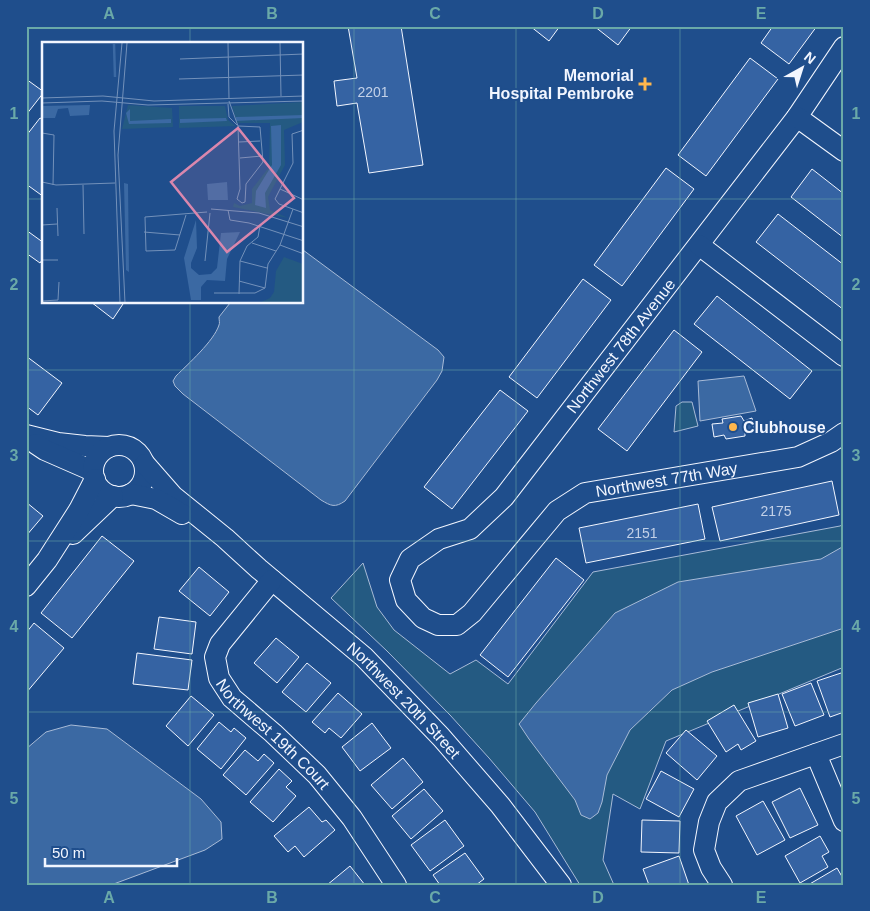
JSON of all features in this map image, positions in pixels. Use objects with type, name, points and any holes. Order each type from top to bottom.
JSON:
[{"type":"street","name":"Northwest 78th Avenue","points":[[423,618],[406,600],[400,580],[410,558],[439,539],[470,529],[504,497],[798,117],[844,47]]},
{"type":"street","points":[[798,117],[844,151]]},
{"type":"street","points":[[699,244],[844,356]]},
{"type":"street","name":"Northwest 77th Way","points":[[423,618],[438,625],[457,625],[472,613],[557,511],[585,493],[798,457],[831,442],[844,433]]},
{"type":"street","points":[[26,436],[58,443],[109,447]]},
{"type":"street","points":[[26,436],[45,450],[94,475],[99,486],[105,492],[122,495]]},
{"type":"street","points":[[26,586],[47,560],[80,510],[94,475],[94,463],[98,456],[103,450],[119,444],[134,449],[141,456],[145,464],[146,473],[138,489],[122,495],[47,560]]},
{"type":"street","name":"Northwest 20th Street","points":[[145,464],[173,496],[364,657],[441,737],[500,805],[561,885]]},
{"type":"street","name":"Northwest 20th Street","points":[[122,495],[156,499],[225,538]]},
{"type":"street","name":"Northwest 19th Court","points":[[272,580],[220,644],[215,657],[219,678],[232,698],[273,733],[317,775],[352,818],[396,885]]},
{"type":"street","points":[[722,885],[711,868],[704,850],[709,822],[717,802],[739,781],[844,744]]},
{"type":"street","points":[[816,754],[844,821]]},
{"type":"shaded area","points":[[304,251],[438,350],[444,357],[442,371],[345,501],[338,505],[330,505],[321,500],[175,386],[173,381],[176,376],[212,338],[219,324],[219,317],[229,304],[304,304]]},
{"type":"shaded area","points":[[744,376],[756,411],[700,421],[698,381]]},
{"type":"shaded area","points":[[682,402],[692,402],[698,426],[674,432],[676,406]]},
{"type":"shaded area","points":[[844,524],[844,667],[666,741],[640,809],[613,794],[603,860],[614,885],[580,885],[535,812],[489,758],[387,651],[331,598],[363,563],[377,607],[394,630],[450,674],[476,660],[508,684],[593,572]]},
{"type":"shaded area","points":[[844,546],[844,628],[712,672],[672,690],[630,730],[607,775],[598,813],[590,819],[581,815],[575,800],[519,724],[615,613],[678,582],[821,559]]},
{"type":"shaded area","points":[[71,725],[107,729],[201,799],[221,822],[222,839],[205,850],[111,885],[26,885],[26,749],[46,732]]},
{"type":"building","points":[[348,26],[401,26],[423,165],[369,173],[357,103],[337,106],[334,81],[357,78]]},
{"type":"building","name":"Memorial Hospital Pembroke","points":[[530,26],[560,26],[549,41]]},
{"type":"building","name":"Memorial Hospital Pembroke","points":[[594,26],[632,26],[618,45]]},
{"type":"building","points":[[773,26],[817,26],[789,64],[761,43]]},
{"type":"building","points":[[750,58],[778,79],[706,176],[678,155]]},
{"type":"building","points":[[26,79],[42,91],[42,95],[26,115]]},
{"type":"building","points":[[40,118],[42,119],[42,196],[26,184],[26,136]]},
{"type":"building","points":[[666,168],[694,189],[622,286],[594,265]]},
{"type":"building","points":[[812,169],[844,194],[844,238],[791,197]]},
{"type":"building","points":[[778,214],[844,265],[844,310],[756,242]]},
{"type":"building","points":[[26,230],[42,242],[42,260],[40,263],[26,253]]},
{"type":"building","points":[[583,279],[611,300],[537,398],[509,377]]},
{"type":"building","points":[[717,296],[812,371],[790,399],[694,324]]},
{"type":"building","points":[[94,304],[123,304],[113,319]]},
{"type":"building","points":[[674,330],[702,352],[627,451],[598,429]]},
{"type":"building","points":[[26,356],[62,383],[38,415],[26,406]]},
{"type":"building","points":[[500,390],[528,411],[452,509],[424,487]]},
{"type":"building","name":"Clubhouse","points":[[741,416],[744,421],[752,418],[754,430],[745,433],[745,436],[726,439],[724,435],[714,437],[712,424],[723,423],[722,419]]},
{"type":"building","points":[[832,481],[839,515],[720,541],[712,507]]},
{"type":"building","points":[[26,502],[43,516],[26,536]]},
{"type":"building","points":[[698,504],[705,539],[586,563],[579,528]]},
{"type":"building","points":[[102,536],[134,561],[72,638],[41,613]]},
{"type":"building","points":[[556,558],[584,580],[508,677],[480,655]]},
{"type":"building","points":[[199,567],[229,592],[210,616],[179,591]]},
{"type":"building","points":[[159,617],[196,622],[192,654],[154,649]]},
{"type":"building","points":[[34,623],[64,648],[26,693],[26,633]]},
{"type":"building","points":[[276,638],[299,657],[277,683],[254,663]]},
{"type":"building","points":[[137,653],[192,660],[188,690],[133,684]]},
{"type":"building","points":[[307,663],[331,683],[306,712],[282,692]]},
{"type":"building","points":[[844,672],[844,712],[830,717],[817,681]]},
{"type":"building","points":[[811,683],[824,715],[795,726],[782,694]]},
{"type":"building","points":[[338,693],[362,714],[341,738],[329,728],[325,733],[312,722]]},
{"type":"building","points":[[778,694],[788,728],[758,737],[748,703]]},
{"type":"building","points":[[191,696],[214,715],[188,746],[166,726]]},
{"type":"building","points":[[734,705],[756,741],[741,750],[738,744],[726,752],[707,721]]},
{"type":"building","points":[[219,722],[231,732],[234,728],[246,738],[221,769],[197,749]]},
{"type":"building","points":[[372,723],[391,748],[360,771],[342,747]]},
{"type":"building","points":[[686,730],[717,756],[697,780],[666,753]]},
{"type":"building","points":[[245,750],[258,761],[264,754],[274,763],[246,795],[223,775]]},
{"type":"building","points":[[403,758],[423,782],[392,809],[371,785]]},
{"type":"building","points":[[279,769],[292,781],[286,787],[296,796],[273,822],[250,802]]},
{"type":"building","points":[[661,771],[694,789],[679,817],[646,799]]},
{"type":"building","points":[[800,788],[818,825],[790,838],[772,802]]},
{"type":"building","points":[[424,789],[443,811],[411,839],[392,816]]},
{"type":"building","points":[[763,801],[785,840],[757,855],[736,816]]},
{"type":"building","points":[[309,807],[322,822],[326,820],[335,830],[304,857],[295,846],[288,852],[274,836]]},
{"type":"building","points":[[445,820],[464,846],[430,871],[411,845]]},
{"type":"building","points":[[642,820],[680,821],[679,853],[641,852]]},
{"type":"building","points":[[820,836],[829,852],[822,856],[828,867],[800,883],[785,856]]},
{"type":"building","points":[[465,853],[484,879],[476,885],[440,885],[433,875]]},
{"type":"building","points":[[679,856],[689,885],[649,885],[643,869]]},
{"type":"building","points":[[350,866],[365,885],[327,885]]},
{"type":"building","points":[[837,868],[844,880],[844,885],[808,885]]},
{"type":"place","name":"Memorial Hospital Pembroke","points":[[645,84]]},
{"type":"place","name":"Clubhouse","points":[[733,427]]}]
